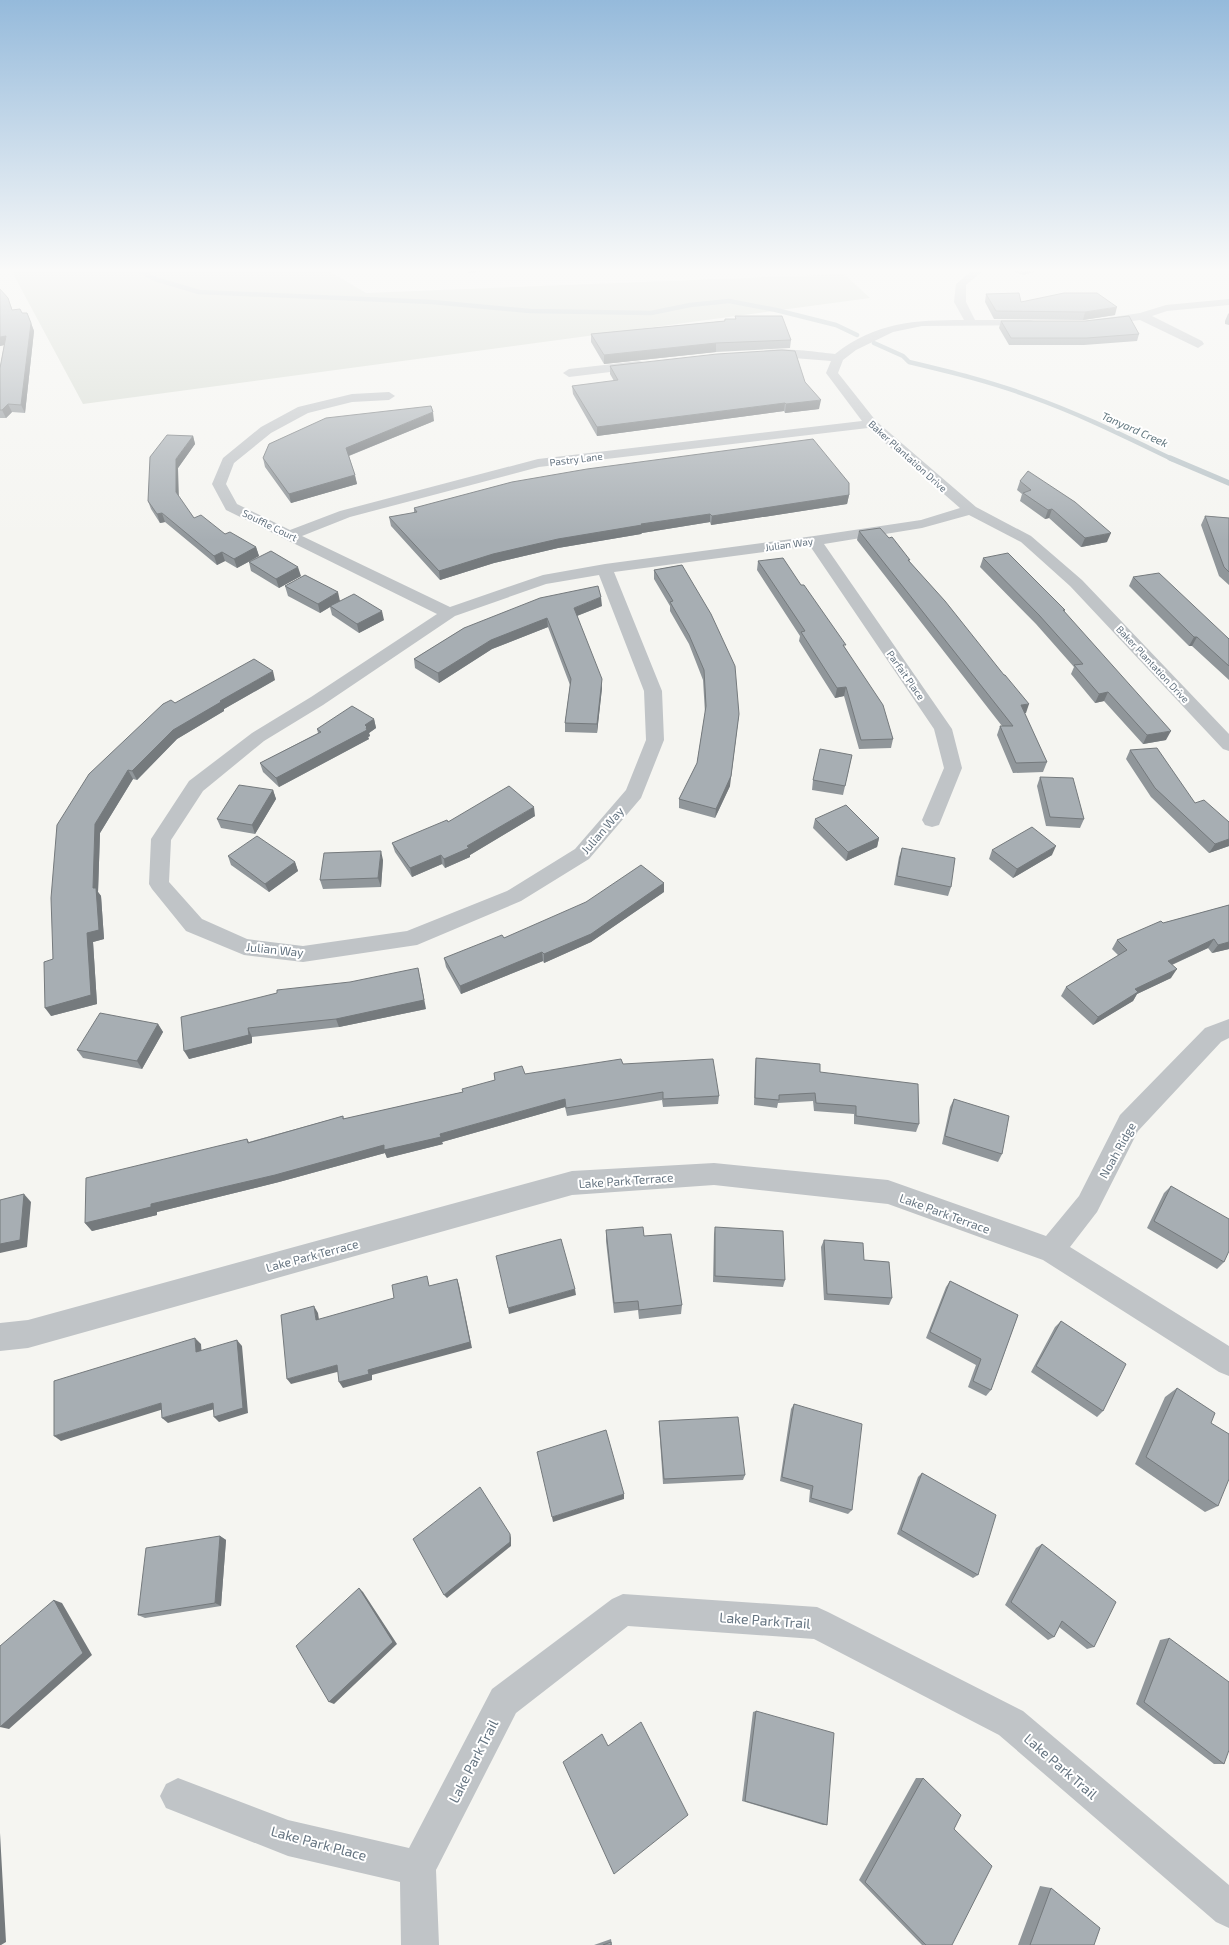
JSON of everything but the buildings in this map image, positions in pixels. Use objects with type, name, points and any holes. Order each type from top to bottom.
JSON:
[{"type":"street","name":"Baker Plantation Drive","points":[[838,359],[832,373],[871,424],[971,510],[1026,539],[1071,578],[1229,745]]},
{"type":"street","points":[[569,373],[654,364]]},
{"type":"street","name":"Souffle Court","points":[[389,396],[352,398],[303,410],[266,430],[228,461],[219,484],[232,506],[449,613]]},
{"type":"street","name":"Pastry Lane","points":[[290,535],[345,514],[538,463],[871,424]]},
{"type":"street","name":"Julian Way","points":[[605,569],[653,691],[655,740],[634,793],[582,854],[514,896],[409,939],[303,954],[244,947],[194,925],[159,884],[161,839],[196,786],[258,737],[317,701],[449,613],[543,580],[605,569],[814,541],[922,524],[971,510]]},
{"type":"street","name":"Parfait Place","points":[[814,541],[943,728],[953,768],[932,820]]},
{"type":"street","name":"Noah Ridge","points":[[1051,1250],[1088,1204],[1129,1124],[1213,1035],[1229,1028]]},
{"type":"street","name":"Lake Park Terrace","points":[[0,1337],[28,1334],[572,1183],[714,1174],[888,1192],[1051,1250],[1229,1362]]},
{"type":"street","name":"Lake Park Trail","points":[[420,1945],[418,1868],[504,1701],[623,1610],[817,1623],[1011,1723],[1229,1909]]},
{"type":"street","name":"Lake Park Place","points":[[178,1796],[288,1838],[418,1868]]},
{"type":"shaded area","points":[[59,359],[419,359],[83,404]]},
{"type":"waterway","name":"Tanyard Creek","points":[[906,359],[909,362],[987,382],[1050,404],[1103,426],[1172,459]]},
{"type":"waterway","name":"Tanyard Creek","points":[[1170,458],[1229,483]]}]
